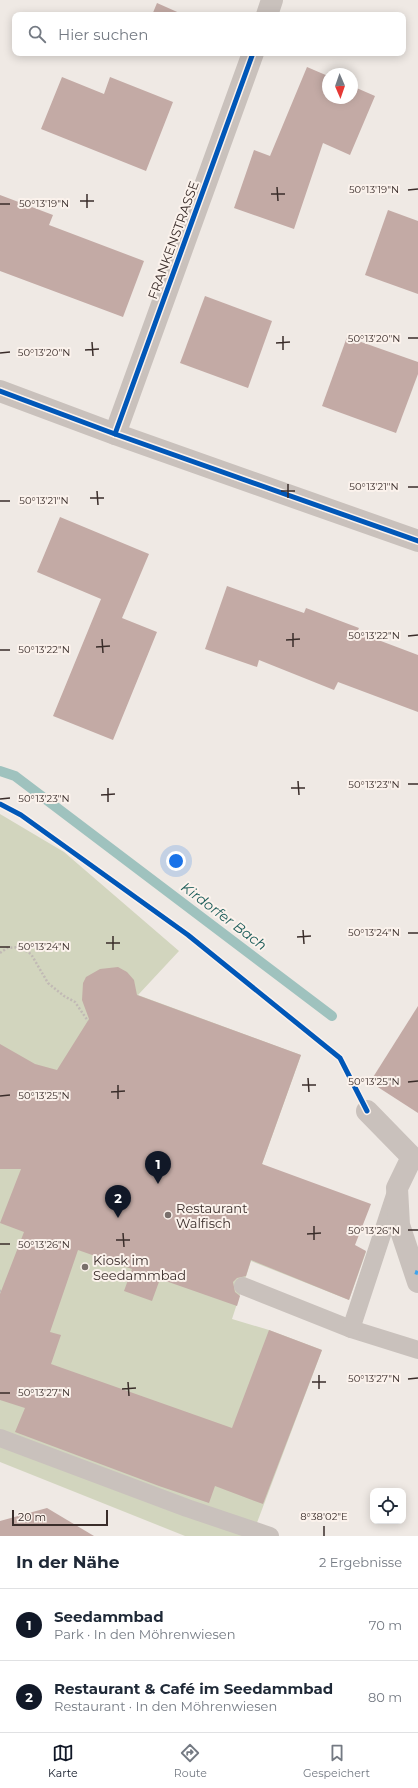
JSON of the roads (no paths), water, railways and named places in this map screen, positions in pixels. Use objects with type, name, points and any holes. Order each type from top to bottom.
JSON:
[{"type":"street","points":[[268,12],[272,0]]},
{"type":"street","name":"FRANKENSTRASSE","points":[[115,434],[252,56]]},
{"type":"street","points":[[0,391],[115,434],[418,541]]},
{"type":"street","points":[[367,1111],[412,1157],[397,1188],[399,1225],[418,1282]]},
{"type":"lane","points":[[351,1329],[397,1188]]},
{"type":"lane","points":[[243,1286],[351,1329],[418,1350]]},
{"type":"lane","points":[[0,1438],[187,1508],[270,1536]]},
{"type":"waterway","name":"Kirdorfer Bach","points":[[0,771],[15,776],[332,1016]]},
{"type":"place","name":"Seedammbad","points":[[158,1184]]},
{"type":"place","name":"Restaurant Walfisch","points":[[168,1215]]},
{"type":"place","name":"Restaurant & Café im Seedammbad","points":[[118,1218]]},
{"type":"place","name":"Kiosk im Seedammbad","points":[[85,1267]]}]
